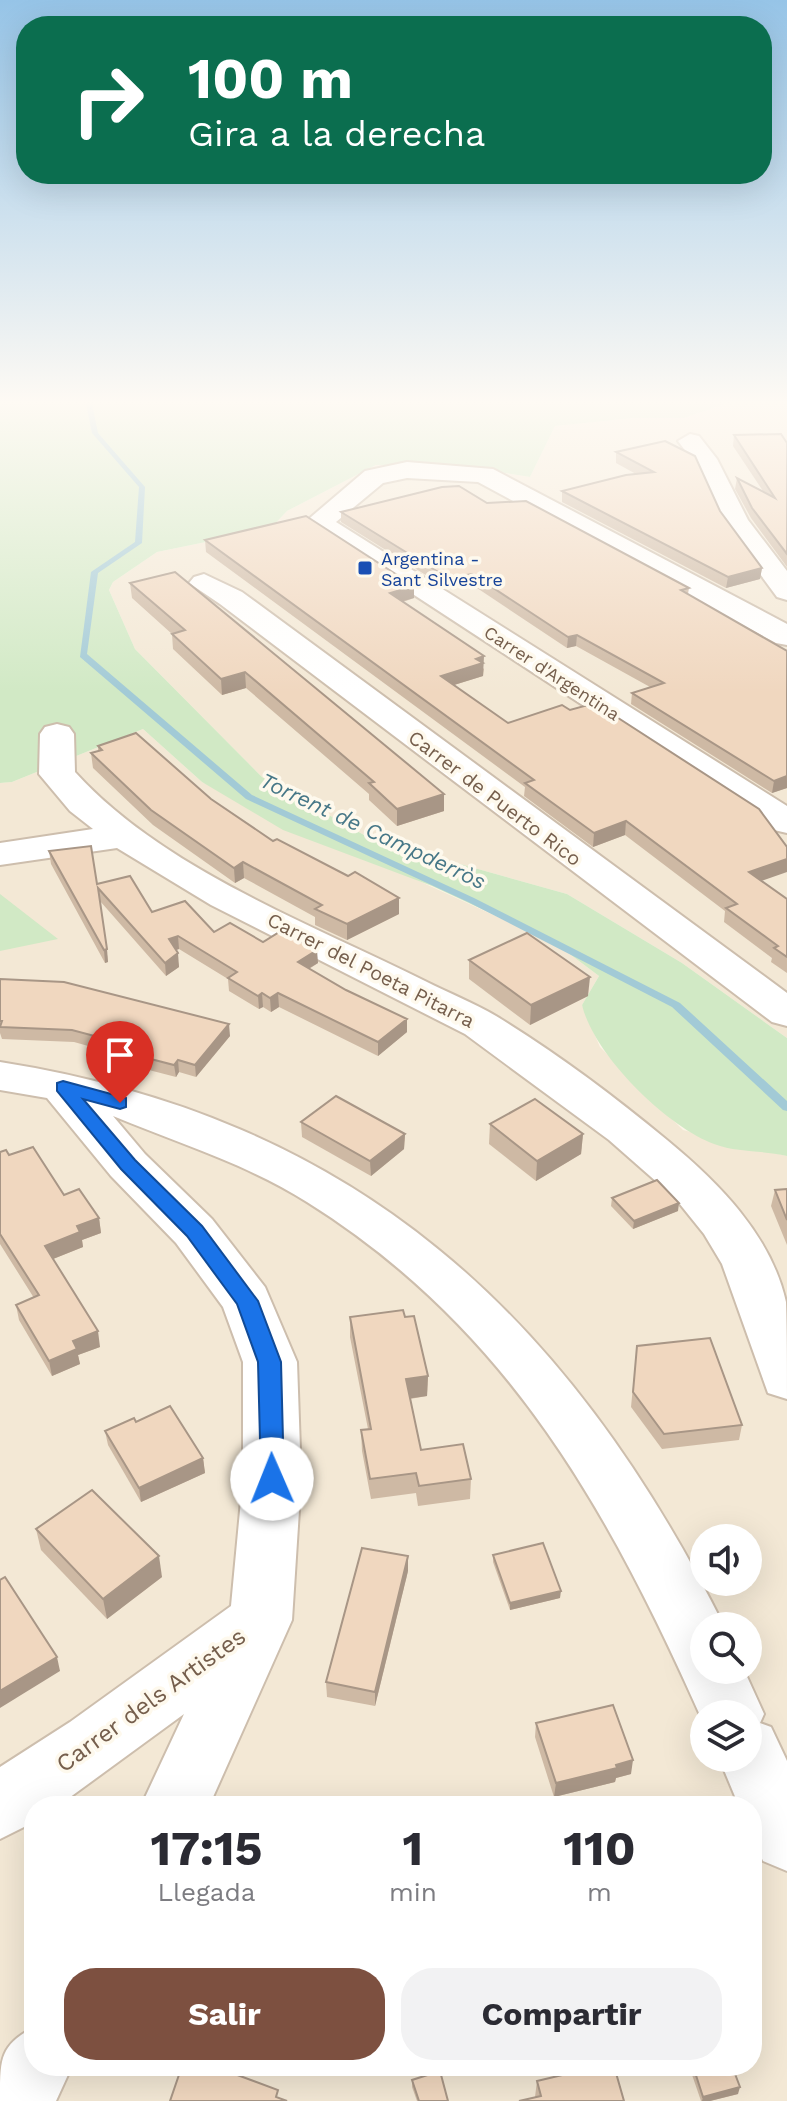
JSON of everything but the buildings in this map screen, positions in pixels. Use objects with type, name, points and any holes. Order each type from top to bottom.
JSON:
[{"type":"street","name":"Carrer d'Argentina","points":[[350,497],[318,523],[787,822]]},
{"type":"street","name":"Carrer d'Argentina","points":[[525,497],[787,636]]},
{"type":"street","points":[[724,497],[735,521],[787,591]]},
{"type":"street","name":"Carrer de Puerto Rico","points":[[204,583],[231,598],[787,1013]]},
{"type":"street","name":"Carrer del Poeta Pitarra","points":[[57,734],[57,774],[83,803],[122,836],[225,897],[480,1025],[625,1129],[692,1186],[722,1222],[747,1264],[787,1378]]},
{"type":"street","points":[[0,854],[122,836]]},
{"type":"street","points":[[0,1076],[90,1092],[239,1147],[325,1190],[416,1255],[498,1334],[554,1398],[636,1520],[690,1620]]},
{"type":"street","points":[[63,1087],[128,1165],[194,1231],[247,1301],[270,1362],[272,1479],[261,1620],[180,1796]]},
{"type":"street","name":"Carrer dels Artistes","points":[[0,1806],[93,1744],[261,1620]]},
{"type":"street","points":[[758,1772],[787,1837]]},
{"type":"street","points":[[13,2101],[28,2076]]},
{"type":"shaded area","points":[[314,497],[787,497],[787,1038],[682,963],[567,894],[371,839],[262,777],[135,649],[109,590],[113,582],[157,552],[270,529],[287,511]]},
{"type":"shaded area","points":[[143,729],[202,782],[555,943],[599,976],[582,1005],[600,1047],[683,1130],[787,1156],[787,2101],[0,2101],[0,783],[12,782]]},
{"type":"green space","points":[[0,497],[314,497],[287,511],[270,529],[157,552],[113,582],[109,590],[135,649],[262,777],[371,839],[567,894],[682,963],[787,1038],[787,1156],[714,1144],[675,1122],[654,1105],[616,1066],[589,1025],[582,1005],[599,976],[555,943],[432,886],[283,830],[202,782],[143,729],[12,782],[0,783]]},
{"type":"green space","points":[[0,894],[58,939],[0,951]]},
{"type":"waterway","name":"Torrent de Campderròs","points":[[141,497],[138,543],[95,572],[83,655],[249,797],[471,900],[676,1005],[787,1107]]},
{"type":"place","name":"Argentina - Sant Silvestre","points":[[365,568]]},
{"type":"route","points":[[120,1103],[90,1092],[63,1087],[128,1165],[194,1231],[247,1301],[270,1362],[272,1479]]}]
